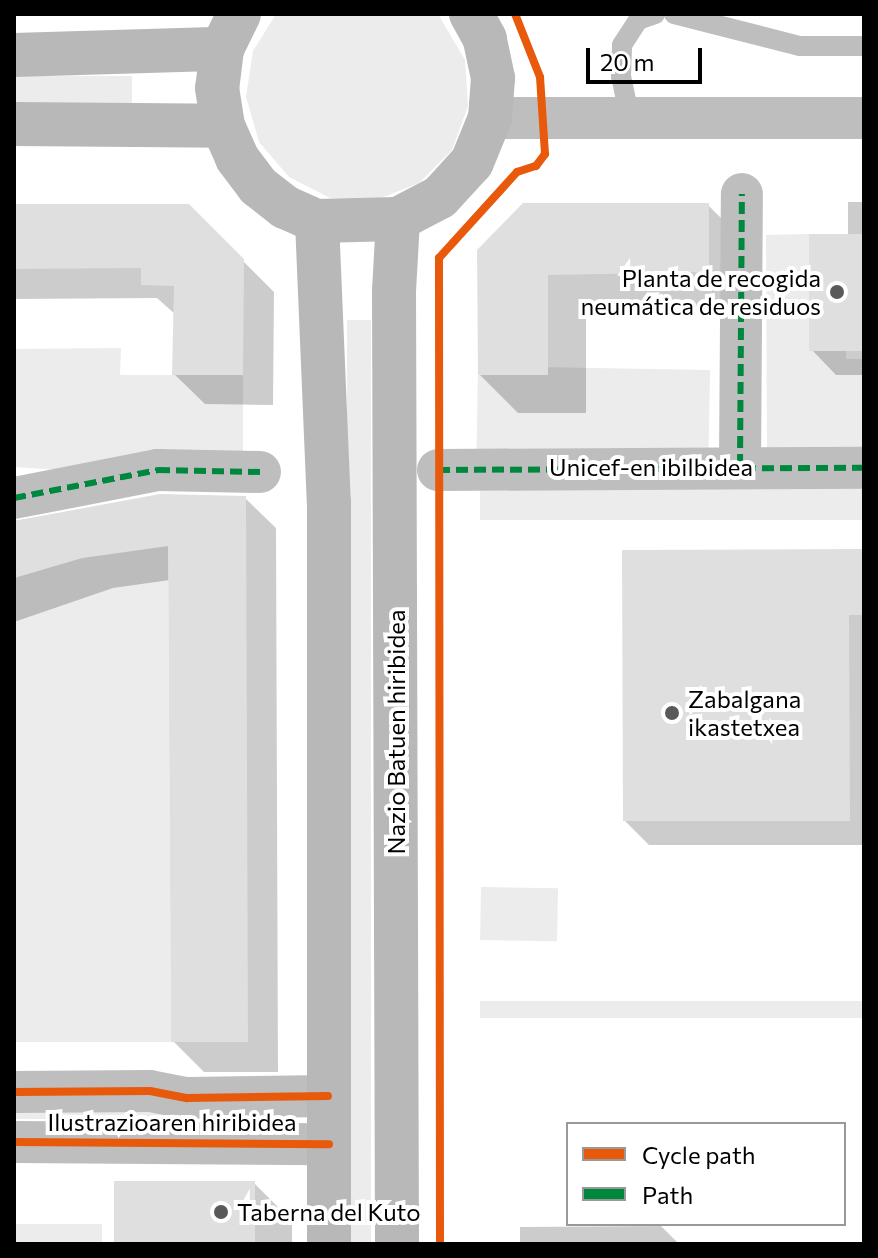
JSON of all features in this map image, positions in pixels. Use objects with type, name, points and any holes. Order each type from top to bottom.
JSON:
[{"type":"main road","points":[[14,55],[231,32],[217,88],[223,126],[237,158],[258,186],[285,207],[317,221],[398,219],[440,197],[472,162],[490,118],[493,78],[485,39],[471,14]]},
{"type":"main road","points":[[14,124],[223,126]]},
{"type":"main road","name":"Nazio Batuen hiribidea","points":[[397,1244],[394,291],[398,219]]},
{"type":"main road","points":[[317,221],[329,503],[329,1244]]},
{"type":"street","points":[[490,118],[864,118]]},
{"type":"street","points":[[740,466],[742,194]]},
{"type":"street","name":"Unicef-en ibilbidea","points":[[438,470],[740,466],[864,468]]},
{"type":"street","points":[[14,498],[69,483],[158,470],[260,472]]},
{"type":"street","name":"Ilustrazioaren hiribidea","points":[[14,1092],[150,1091],[187,1098],[328,1096]]},
{"type":"street","name":"Ilustrazioaren hiribidea","points":[[14,1142],[329,1144]]},
{"type":"lane","points":[[630,119],[621,76],[622,45],[638,20],[655,14]]},
{"type":"lane","points":[[674,14],[800,46],[864,46]]},
{"type":"shaded area","points":[[276,14],[438,14],[465,60],[468,106],[452,150],[419,183],[376,200],[330,198],[289,177],[259,142],[246,97],[253,51]]},
{"type":"shaded area","points":[[14,76],[132,76],[132,104],[14,104]]},
{"type":"shaded area","points":[[809,234],[810,350],[846,351],[846,359],[864,359],[864,453],[767,453],[766,235]]},
{"type":"shaded area","points":[[347,320],[371,320],[371,1244],[347,1244]]},
{"type":"shaded area","points":[[121,348],[120,375],[243,375],[243,458],[58,470],[14,467],[14,349]]},
{"type":"shaded area","points":[[478,366],[710,370],[709,455],[477,451]]},
{"type":"shaded area","points":[[480,488],[864,488],[864,520],[480,520]]},
{"type":"shaded area","points":[[168,546],[171,1042],[14,1042],[14,578],[82,558]]},
{"type":"shaded area","points":[[481,887],[558,888],[557,941],[480,940]]},
{"type":"shaded area","points":[[480,1001],[864,1001],[864,1018],[480,1018]]},
{"type":"shaded area","points":[[14,1109],[241,1109],[241,1119],[14,1119]]},
{"type":"shaded area","points":[[14,1224],[102,1224],[102,1244],[14,1244]]},
{"type":"building","points":[[523,203],[709,203],[709,272],[548,275],[548,375],[478,375],[477,250]]},
{"type":"building","points":[[14,204],[189,204],[244,259],[243,375],[172,375],[174,286],[141,285],[141,268],[14,269]]},
{"type":"building","name":"Planta de recogida neumática de residuos","points":[[809,234],[864,234],[864,351],[809,351]]},
{"type":"building","points":[[160,494],[246,496],[248,1042],[171,1042],[168,546],[82,558],[14,578],[14,521]]},
{"type":"building","points":[[864,549],[864,615],[849,615],[850,821],[623,821],[622,550]]},
{"type":"building","points":[[114,1181],[255,1181],[255,1244],[114,1244]]},
{"type":"marked path","points":[[740,466],[742,194]]},
{"type":"marked path","points":[[438,470],[864,468]]},
{"type":"marked path","points":[[14,498],[158,470],[260,472]]},
{"type":"cycle path","points":[[440,1244],[439,258],[517,172],[536,166],[545,154],[540,77],[515,14]]},
{"type":"cycle path","points":[[14,1092],[150,1091],[187,1098],[328,1096]]},
{"type":"cycle path","points":[[14,1142],[329,1144]]},
{"type":"place","name":"Planta de recogida neumática de residuos","points":[[837,292]]},
{"type":"place","name":"Zabalgana ikastetxea","points":[[672,713]]},
{"type":"place","name":"Taberna del Kuto","points":[[221,1212]]}]
